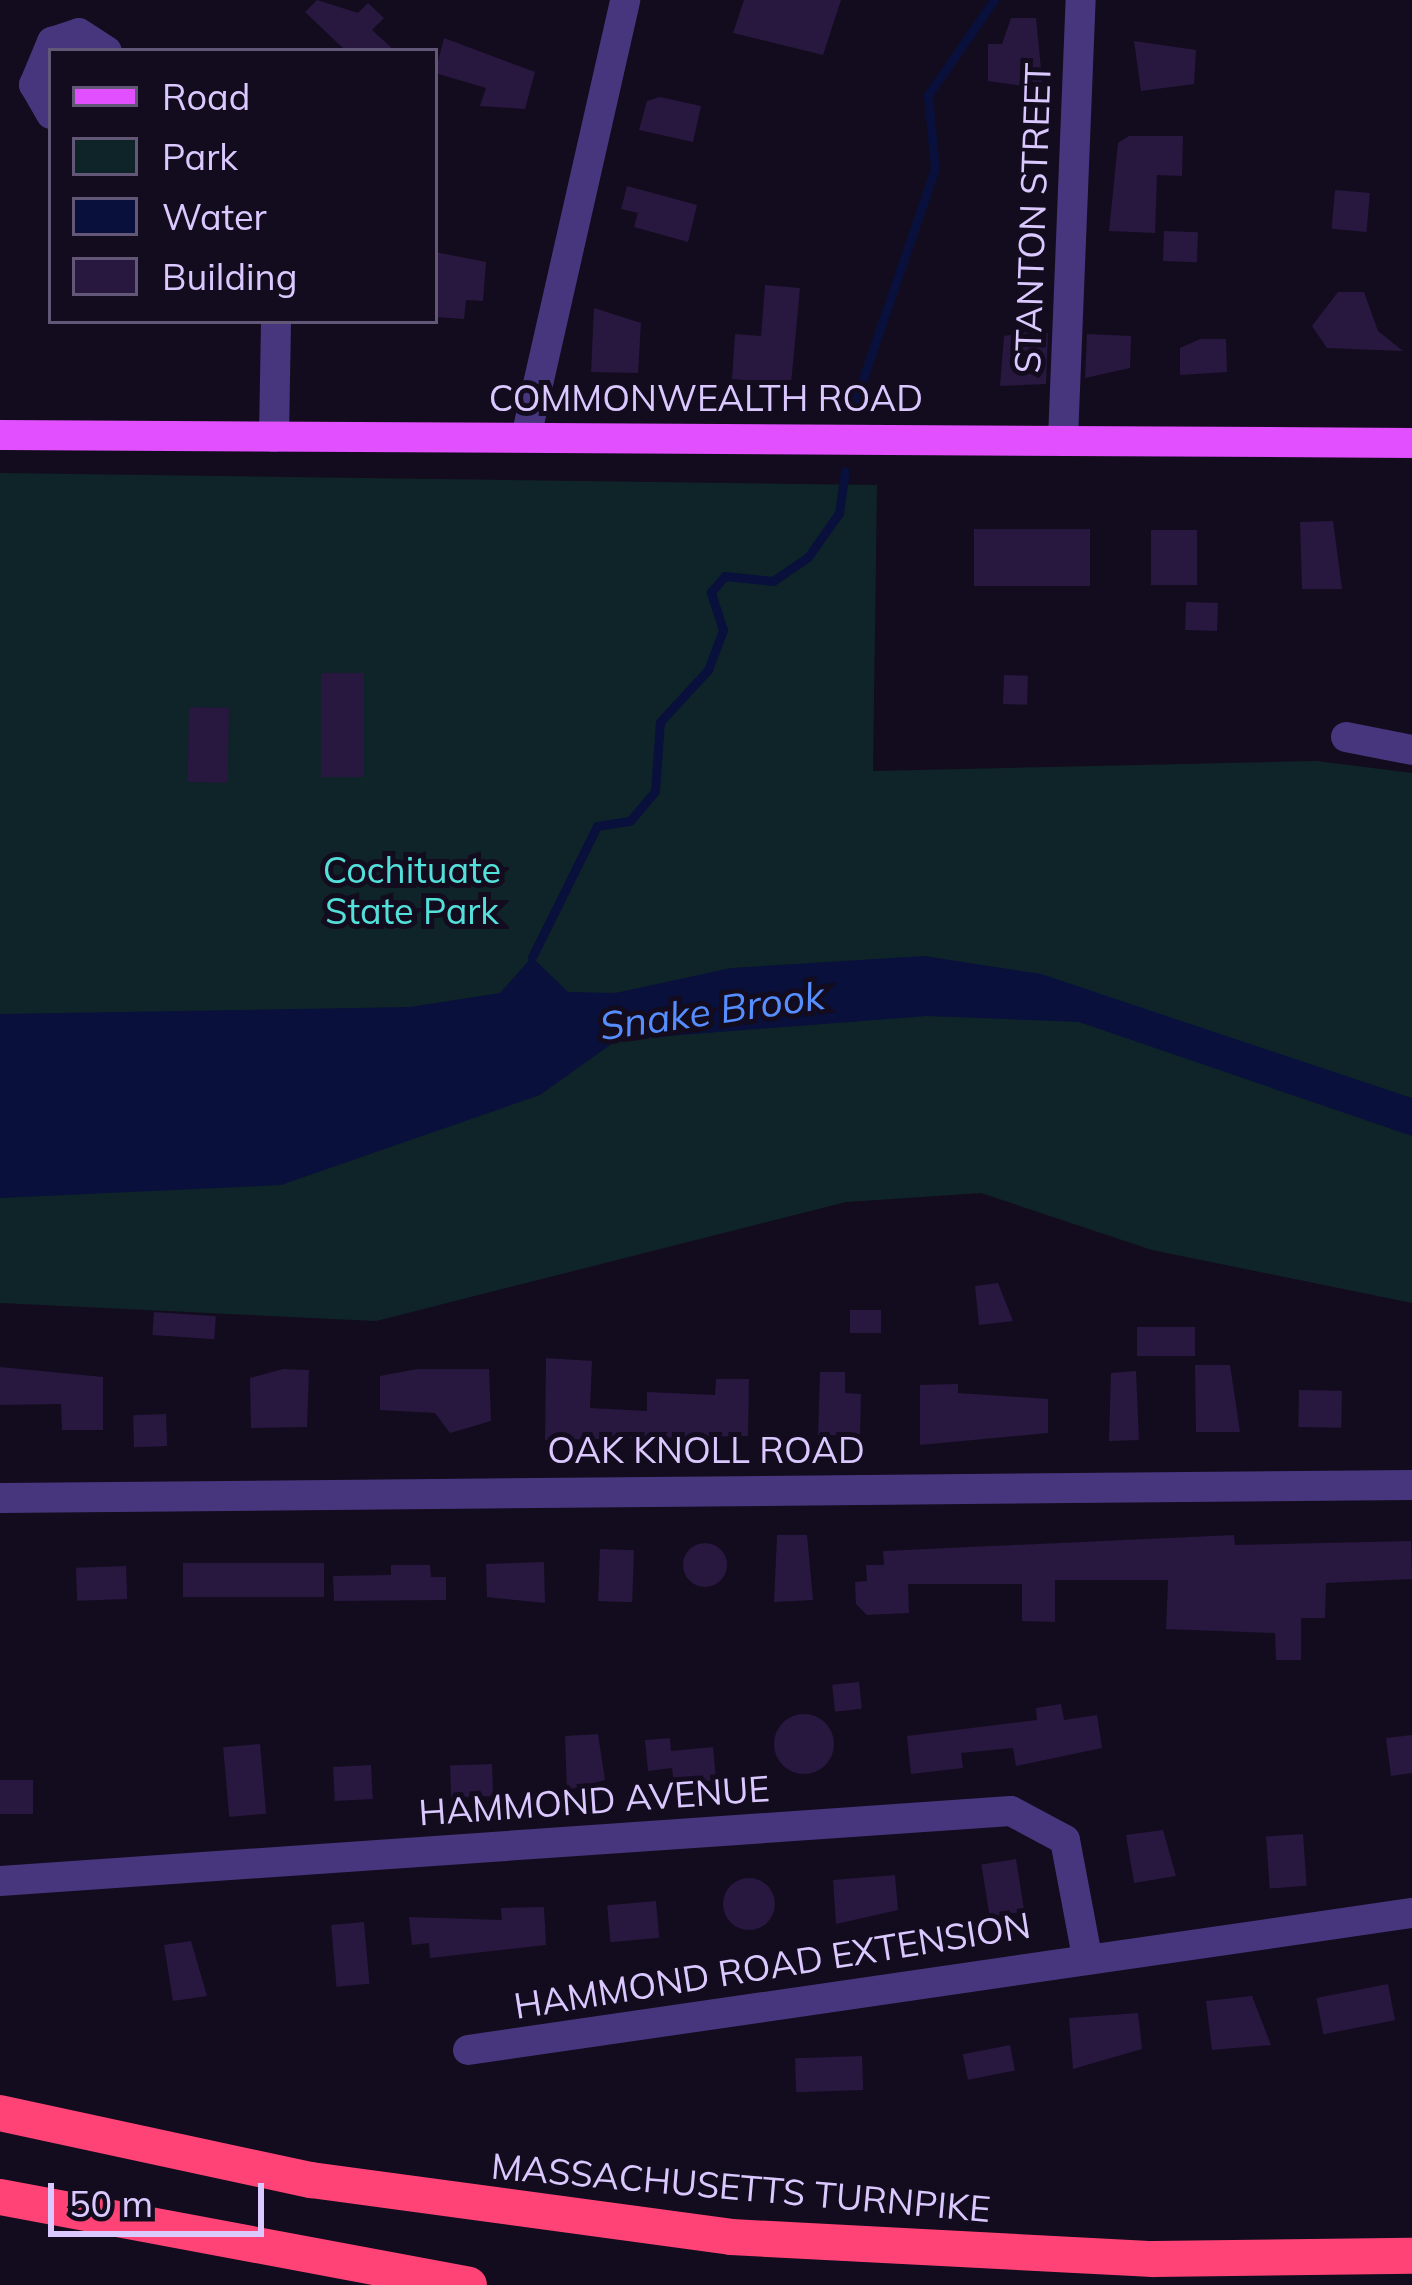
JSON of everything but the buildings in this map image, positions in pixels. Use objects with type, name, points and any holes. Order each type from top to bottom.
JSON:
[{"type":"highway","name":"MASSACHUSETTS TURNPIKE","points":[[0,2114],[332,2183],[710,2234],[1047,2255],[1412,2256]]},
{"type":"highway","points":[[0,2197],[469,2285]]},
{"type":"main road","name":"COMMONWEALTH ROAD","points":[[0,435],[1412,443]]},
{"type":"street","points":[[526,437],[625,0]]},
{"type":"street","name":"STANTON STREET","points":[[1063,439],[1081,0]]},
{"type":"street","points":[[49,48],[52,42],[79,33],[102,48]]},
{"type":"street","points":[[48,52],[34,85],[48,109]]},
{"type":"street","points":[[274,437],[276,324]]},
{"type":"street","points":[[1346,736],[1412,750]]},
{"type":"street","name":"OAK KNOLL ROAD","points":[[0,1498],[1412,1485]]},
{"type":"street","name":"HAMMOND AVENUE","points":[[0,1881],[1011,1811],[1065,1840],[1087,1956]]},
{"type":"street","name":"HAMMOND ROAD EXTENSION","points":[[468,2050],[1087,1956],[1412,1913]]},
{"type":"green space","name":"Cochituate State Park","points":[[0,473],[877,485],[873,771],[1317,761],[1412,773],[1412,1303],[1152,1250],[981,1193],[846,1202],[376,1321],[0,1303]]},
{"type":"water","name":"Snake Brook","points":[[924,956],[1041,974],[1412,1098],[1412,1136],[1079,1022],[927,1016],[617,1040],[540,1095],[281,1185],[0,1198],[0,1014],[410,1007],[500,993],[532,957],[568,992],[615,993],[731,968]]},
{"type":"waterway","points":[[853,408],[935,169],[928,95],[994,0]]},
{"type":"waterway","points":[[532,957],[597,826],[630,821],[655,791],[660,722],[708,670],[723,630],[711,592],[725,576],[773,581],[808,557],[839,513],[845,471]]}]
